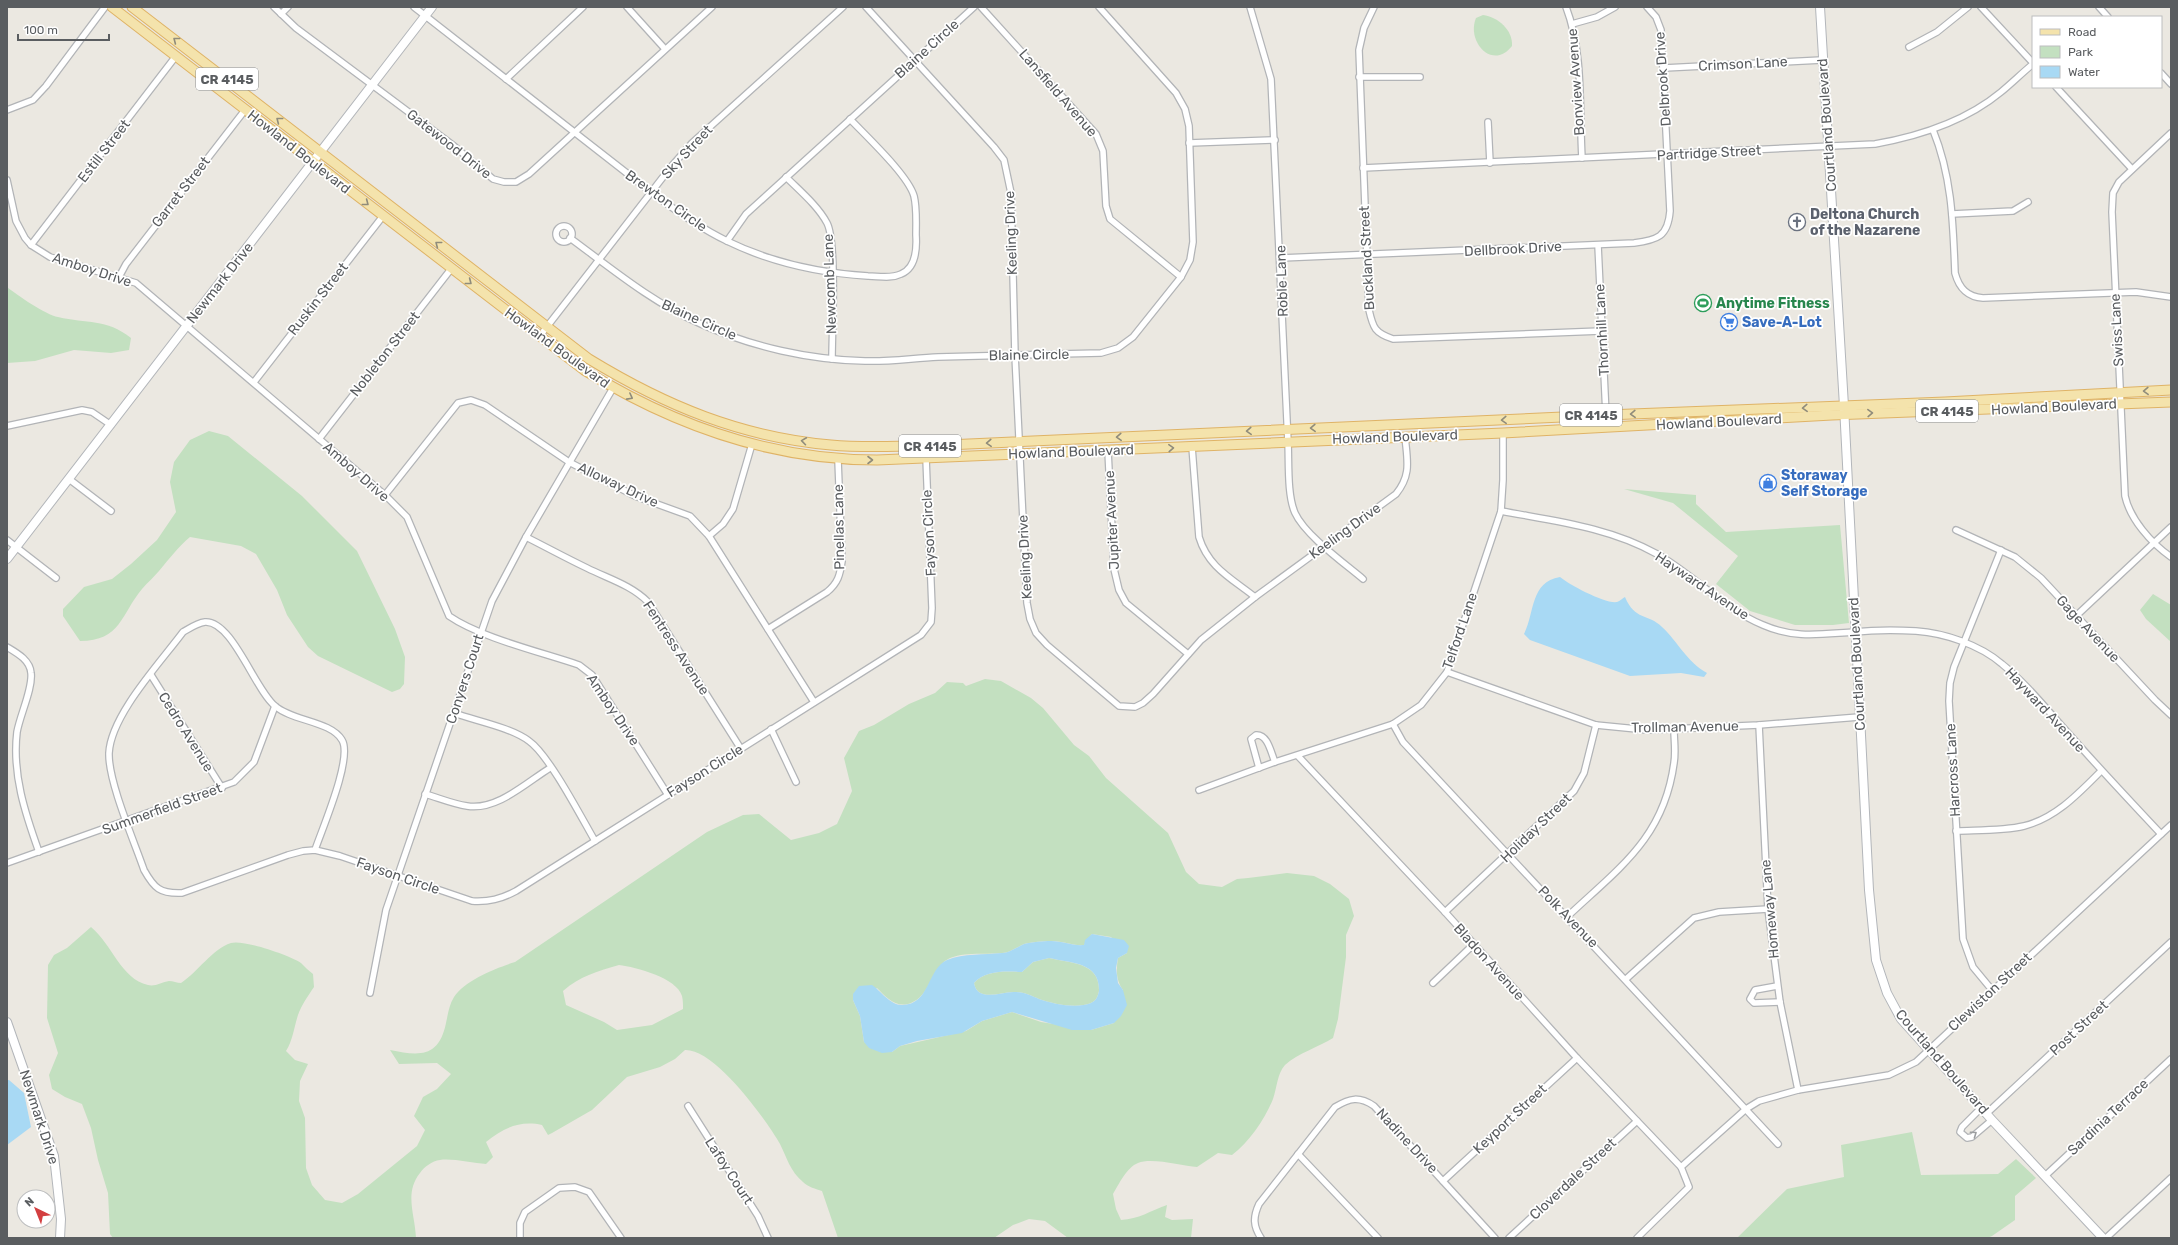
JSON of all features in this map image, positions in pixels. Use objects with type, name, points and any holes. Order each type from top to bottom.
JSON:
[{"type":"main road","name":"Howland Boulevard","points":[[112,7],[539,337],[584,370],[613,388],[661,412],[717,434],[752,444],[838,460],[1108,451],[1405,436],[1589,429],[1844,410],[2171,390]]},
{"type":"main road","name":"Howland Boulevard","points":[[132,7],[590,359],[619,377],[687,411],[755,432],[830,445],[925,446],[1606,415],[2171,402]]},
{"type":"main road","points":[[1589,429],[1606,415]]},
{"type":"main road","points":[[817,456],[830,445]]},
{"type":"main road","points":[[838,460],[857,446]]},
{"type":"street","points":[[7,110],[33,100],[46,86],[105,7]]},
{"type":"street","name":"Gatewood Drive","points":[[274,7],[296,28],[373,84],[454,146],[493,179],[504,182],[516,182],[529,174],[712,7]]},
{"type":"street","points":[[281,14],[288,7]]},
{"type":"street","name":"Brewton Circle","points":[[414,7],[685,218],[726,241],[777,260],[832,274],[887,277],[901,274],[910,267],[916,256],[914,196],[900,174],[850,119]]},
{"type":"street","name":"Newmark Drive","points":[[7,559],[432,7]]},
{"type":"street","points":[[506,79],[583,7]]},
{"type":"street","points":[[627,7],[665,49]]},
{"type":"street","name":"Sky Street","points":[[539,337],[651,192],[692,143],[843,7]]},
{"type":"street","name":"Keeling Drive","points":[[866,7],[914,61],[994,146],[1004,160],[1011,193],[1015,355],[1021,454],[1027,603],[1030,619],[1036,633],[1106,697],[1119,706],[1127,708],[1143,703],[1201,640],[1255,597],[1396,494],[1404,485],[1408,470],[1405,436]]},
{"type":"street","name":"Blaine Circle","points":[[726,241],[746,214],[974,7]]},
{"type":"street","name":"Lansfield Avenue","points":[[981,7],[1096,134],[1103,151],[1106,206],[1110,219],[1181,277]]},
{"type":"street","name":"Blaine Circle","points":[[570,238],[657,302],[700,324],[734,337],[772,348],[832,359],[865,361],[1101,353],[1118,348],[1133,337],[1181,277],[1190,260],[1193,242],[1189,143],[1185,109],[1176,93],[1099,7]]},
{"type":"street","name":"Roble Lane","points":[[1250,7],[1271,79],[1281,258],[1288,442],[1291,496],[1294,512],[1301,523],[1324,546],[1363,579]]},
{"type":"street","name":"Buckland Street","points":[[1374,7],[1364,28],[1359,50],[1366,255],[1369,310],[1372,326],[1382,335],[1393,339],[1601,330]]},
{"type":"street","name":"Bonview Avenue","points":[[1566,7],[1572,24],[1576,46],[1582,158]]},
{"type":"street","points":[[1572,24],[1597,17],[1615,7]]},
{"type":"street","name":"Delbrook Drive","points":[[1647,7],[1656,17],[1661,30],[1668,155]]},
{"type":"street","name":"Courtland Boulevard","points":[[1820,7],[1844,410],[1869,890],[1876,960],[1887,994],[1901,1019],[1986,1114],[2105,1238]]},
{"type":"street","points":[[1908,48],[1937,32],[1968,7]]},
{"type":"street","points":[[1981,7],[2032,62]]},
{"type":"street","points":[[2099,7],[2107,16]]},
{"type":"street","name":"Estill Street","points":[[31,245],[176,56]]},
{"type":"street","name":"Crimson Lane","points":[[1664,68],[1822,60]]},
{"type":"street","name":"Partridge Street","points":[[1363,168],[1668,155],[1875,144],[1900,140],[1933,130],[1972,111],[2000,93],[2032,64]]},
{"type":"street","points":[[2162,74],[2171,84]]},
{"type":"street","points":[[1359,77],[1420,77]]},
{"type":"street","points":[[2057,88],[2132,169]]},
{"type":"street","name":"Garret Street","points":[[119,277],[126,264],[245,110]]},
{"type":"street","points":[[1488,122],[1490,163]]},
{"type":"street","points":[[1933,130],[1945,166],[1952,214],[1955,273],[1957,282],[1964,291],[1974,297],[2115,292],[2136,292],[2171,297]]},
{"type":"street","name":"Swiss Lane","points":[[2171,133],[2119,182],[2114,193],[2112,212],[2124,471],[2128,508],[2155,542],[2171,557]]},
{"type":"street","points":[[1189,143],[1275,140]]},
{"type":"street","name":"Dellbrook Drive","points":[[1281,258],[1598,245],[1651,241],[1662,235],[1669,224],[1668,155]]},
{"type":"street","name":"Newcomb Lane","points":[[786,177],[814,207],[828,225],[832,274],[832,359]]},
{"type":"street","name":"Amboy Drive","points":[[7,180],[16,221],[25,238],[31,245],[50,257],[136,283],[385,495],[407,517],[449,616],[460,624],[480,632],[579,665],[592,675],[668,795]]},
{"type":"street","points":[[1952,214],[2013,211],[2028,202]]},
{"type":"street","name":"Ruskin Street","points":[[254,382],[383,216]]},
{"type":"street","name":"Thornhill Lane","points":[[1598,245],[1606,415]]},
{"type":"street","name":"Nobleton Street","points":[[319,439],[451,269]]},
{"type":"street","name":"Conyers Court","points":[[370,993],[386,910],[454,713],[480,632],[492,601],[526,537],[613,388]]},
{"type":"street","name":"Alloway Drive","points":[[385,495],[450,411],[458,403],[471,400],[485,405],[569,462],[635,496],[690,516],[709,536],[814,702]]},
{"type":"street","points":[[7,426],[82,410],[92,412],[111,425]]},
{"type":"street","name":"Telford Lane","points":[[1199,790],[1275,762],[1298,756],[1393,724],[1421,705],[1447,672],[1501,511],[1503,480],[1503,433]]},
{"type":"street","points":[[709,536],[723,524],[733,509],[752,444]]},
{"type":"street","points":[[1192,447],[1199,537],[1203,550],[1210,562],[1255,597]]},
{"type":"street","name":"Jupiter Avenue","points":[[1108,451],[1114,569],[1119,590],[1126,604],[1188,654]]},
{"type":"street","name":"Fayson Circle","points":[[315,850],[343,769],[345,754],[342,740],[334,732],[290,715],[275,706],[258,684],[225,632],[216,625],[206,622],[194,625],[183,632],[120,716],[109,753],[111,774],[144,870],[152,884],[167,894],[182,893],[288,855],[303,851],[315,850],[340,856],[472,901],[488,902],[502,898],[516,891],[921,635],[930,622],[932,608],[926,458]]},
{"type":"street","name":"Pinellas Lane","points":[[768,629],[827,592],[835,586],[840,575],[842,561],[838,460]]},
{"type":"street","points":[[69,478],[110,511]]},
{"type":"street","name":"Hayward Avenue","points":[[1501,511],[1584,526],[1629,541],[1656,553],[1691,575],[1731,608],[1765,626],[1791,634],[1809,636],[1856,632],[1916,631],[1943,635],[1983,651],[2002,663],[2028,689],[2101,771],[2161,834]]},
{"type":"street","points":[[2076,616],[2171,527]]},
{"type":"street","name":"Gage Avenue","points":[[1956,530],[2001,550],[2024,563],[2041,578],[2155,700],[2171,715]]},
{"type":"street","name":"Fentress Avenue","points":[[526,537],[586,568],[637,591],[648,602],[741,749]]},
{"type":"street","points":[[7,540],[56,578]]},
{"type":"street","name":"Harcross Lane","points":[[1992,990],[1973,967],[1963,939],[1949,701],[1950,684],[1962,643],[2001,550]]},
{"type":"street","points":[[7,647],[26,661],[31,672],[31,682],[17,732],[16,755],[20,792],[39,852]]},
{"type":"street","name":"Trollman Avenue","points":[[1447,672],[1596,725],[1647,730],[1759,725],[1859,717]]},
{"type":"street","name":"Cedro Avenue","points":[[151,675],[222,788]]},
{"type":"street","name":"Summerfield Street","points":[[7,863],[222,788],[243,775],[254,762],[275,706]]},
{"type":"street","points":[[454,713],[513,733],[529,741],[537,749],[550,768],[595,841]]},
{"type":"street","name":"Polk Avenue","points":[[1393,724],[1403,742],[1508,855],[1568,916],[1778,1144]]},
{"type":"street","name":"Holiday Street","points":[[1445,912],[1566,800],[1580,783],[1596,725]]},
{"type":"street","name":"Homeway Lane","points":[[1759,725],[1768,909],[1780,1002],[1798,1090]]},
{"type":"street","points":[[1568,916],[1637,851],[1656,824],[1666,796],[1674,762],[1674,729]]},
{"type":"street","points":[[771,730],[796,782]]},
{"type":"street","points":[[1259,768],[1251,739],[1256,735],[1263,736],[1266,739],[1275,762]]},
{"type":"street","name":"Bladon Avenue","points":[[1298,756],[1445,912],[1473,945],[1577,1058],[1681,1167],[1690,1187],[1636,1238]]},
{"type":"street","points":[[425,794],[467,806],[492,804],[550,768]]},
{"type":"street","points":[[1956,831],[2023,826],[2040,820],[2070,802],[2101,771]]},
{"type":"street","name":"Clewiston Street","points":[[1681,1167],[1746,1109],[1767,1098],[1798,1090],[1889,1075],[1916,1062],[2171,825]]},
{"type":"street","points":[[1626,979],[1694,918],[1719,912],[1768,909]]},
{"type":"street","name":"Post Street","points":[[1986,1114],[2171,942]]},
{"type":"street","points":[[1433,983],[1473,945]]},
{"type":"street","points":[[1778,986],[1755,990],[1750,998],[1754,1003],[1780,1002]]},
{"type":"street","name":"Newmark Drive","points":[[7,1022],[54,1156],[60,1212],[60,1238]]},
{"type":"street","name":"Keyport Street","points":[[1443,1180],[1577,1058]]},
{"type":"street","name":"Sardinia Terrace","points":[[2045,1176],[2171,1059]]},
{"type":"street","name":"Nadine Drive","points":[[1261,1238],[1256,1230],[1254,1216],[1259,1204],[1335,1107],[1346,1100],[1356,1098],[1374,1106],[1495,1238]]},
{"type":"street","name":"Lafoy Court","points":[[688,1106],[758,1216],[768,1238]]},
{"type":"street","points":[[1986,1114],[1972,1137],[1967,1138],[1960,1132],[1962,1127],[1986,1114]]},
{"type":"street","name":"Cloverdale Street","points":[[1510,1238],[1637,1120]]},
{"type":"street","points":[[1298,1154],[1378,1238]]},
{"type":"street","points":[[2105,1238],[2171,1178]]},
{"type":"street","points":[[520,1238],[520,1223],[525,1212],[559,1188],[575,1187],[589,1192],[621,1238]]},
{"type":"green space","points":[[1483,15],[1499,21],[1504,25],[1510,35],[1512,46],[1505,53],[1497,56],[1490,54],[1483,50],[1478,44],[1474,27],[1476,18]]},
{"type":"green space","points":[[7,287],[46,313],[58,317],[105,324],[113,327],[131,338],[129,350],[111,353],[74,350],[35,361],[7,363]]},
{"type":"green space","points":[[209,431],[228,436],[302,496],[357,551],[395,629],[405,657],[404,684],[400,689],[392,692],[318,656],[308,647],[287,615],[277,590],[256,554],[241,546],[190,537],[142,589],[112,631],[94,640],[80,641],[63,616],[63,609],[84,587],[112,579],[157,540],[176,512],[170,482],[174,462],[190,440]]},
{"type":"green space","points":[[1624,489],[1696,495],[1696,504],[1726,532],[1840,525],[1849,623],[1833,625],[1795,625],[1750,611],[1716,584],[1738,556],[1673,503]]},
{"type":"green space","points":[[2153,594],[2171,605],[2171,642],[2146,619],[2140,610]]},
{"type":"green space","points":[[985,679],[1001,681],[1031,698],[1043,708],[1074,745],[1089,756],[1106,778],[1168,833],[1186,872],[1199,884],[1222,887],[1237,879],[1287,873],[1314,876],[1330,884],[1349,899],[1354,916],[1346,935],[1346,957],[1338,1019],[1333,1038],[1296,1057],[1285,1065],[1280,1073],[1273,1099],[1266,1114],[1256,1130],[1232,1155],[1218,1153],[1197,1167],[1159,1161],[1144,1161],[1130,1168],[1113,1194],[1116,1209],[1121,1220],[1139,1216],[1167,1205],[1165,1217],[1172,1220],[1193,1219],[1191,1238],[1068,1238],[1045,1221],[1029,1219],[1013,1225],[994,1238],[838,1238],[822,1191],[812,1188],[799,1178],[789,1164],[773,1132],[738,1087],[724,1072],[710,1061],[697,1053],[685,1050],[675,1059],[660,1067],[627,1077],[592,1110],[548,1135],[542,1125],[519,1124],[505,1129],[486,1142],[493,1157],[486,1164],[445,1160],[437,1161],[428,1165],[420,1173],[412,1188],[411,1196],[416,1238],[113,1238],[110,1234],[108,1193],[98,1160],[91,1128],[82,1104],[65,1097],[52,1089],[49,1075],[58,1053],[47,1018],[48,965],[54,955],[67,948],[91,927],[105,942],[117,960],[131,976],[148,985],[156,985],[169,981],[181,983],[211,955],[224,946],[237,942],[246,943],[288,956],[301,963],[313,974],[314,987],[305,1000],[300,1011],[292,1038],[286,1051],[295,1060],[308,1064],[300,1081],[299,1101],[305,1118],[306,1168],[312,1185],[325,1200],[342,1203],[358,1194],[417,1146],[425,1130],[414,1116],[423,1097],[437,1089],[451,1074],[437,1063],[399,1064],[390,1050],[419,1053],[433,1049],[443,1034],[452,1000],[466,985],[490,971],[515,962],[707,832],[743,815],[759,814],[791,840],[819,833],[837,824],[852,791],[844,758],[859,731],[874,725],[909,704],[935,693],[947,682],[963,683],[966,686]],"holes":[[[1092,934],[1111,937],[1127,953],[1118,958],[1117,975],[1123,990],[1114,1023],[1091,1030],[1041,1022],[1012,1012],[982,1021],[966,1031],[900,1046],[892,1052],[864,1042],[860,1016],[853,1000],[877,988],[896,1003],[911,1003],[922,995],[940,966],[951,958],[972,954],[1005,953],[1024,944],[1038,942],[1056,941],[1084,945]],[[619,965],[655,974],[672,984],[679,990],[682,996],[683,1009],[652,1025],[617,1030],[604,1022],[566,1005],[563,991],[569,986],[576,981],[604,969]]]},
{"type":"green space","points":[[1049,958],[1074,963],[1089,969],[1095,974],[1098,981],[1099,991],[1095,1000],[1085,1005],[1072,1006],[1045,1001],[1019,992],[987,995],[978,991],[975,987],[974,983],[984,976],[996,972],[1022,972],[1033,962]]},
{"type":"green space","points":[[1912,1132],[1921,1175],[1998,1174],[2016,1159],[2036,1178],[2015,1196],[2015,1220],[1987,1238],[1737,1238],[1787,1189],[1844,1177],[1841,1145]]},
{"type":"water","points":[[1560,577],[1571,585],[1604,600],[1617,602],[1625,597],[1633,610],[1662,627],[1688,658],[1707,673],[1704,677],[1681,673],[1630,676],[1530,640],[1524,634],[1538,591],[1550,580]]},
{"type":"water","points":[[1092,934],[1124,940],[1129,946],[1127,953],[1118,958],[1116,968],[1118,983],[1123,990],[1127,1005],[1121,1016],[1114,1023],[1091,1030],[1072,1030],[1012,1012],[982,1021],[962,1033],[917,1041],[900,1046],[892,1052],[882,1053],[869,1048],[864,1042],[860,1016],[853,1000],[853,994],[859,986],[872,985],[894,1003],[902,1005],[911,1003],[918,999],[935,971],[947,960],[967,955],[1005,953],[1024,944],[1034,942],[1055,941],[1075,945],[1084,945],[1085,940]],"holes":[[[1049,958],[1075,963],[1089,969],[1095,974],[1098,981],[1099,991],[1094,1001],[1085,1005],[1072,1006],[1051,1003],[1019,992],[987,995],[979,992],[974,985],[974,983],[984,976],[996,972],[1022,972],[1033,962]]]},
{"type":"water","points":[[7,1080],[9,1080],[24,1093],[31,1127],[7,1145]]},
{"type":"place","name":"Deltona Church of the Nazarene","points":[[1797,222]]},
{"type":"place","name":"Anytime Fitness","points":[[1703,303]]},
{"type":"place","name":"Save-A-Lot","points":[[1729,322]]},
{"type":"place","name":"Storaway Self Storage","points":[[1768,483]]}]
